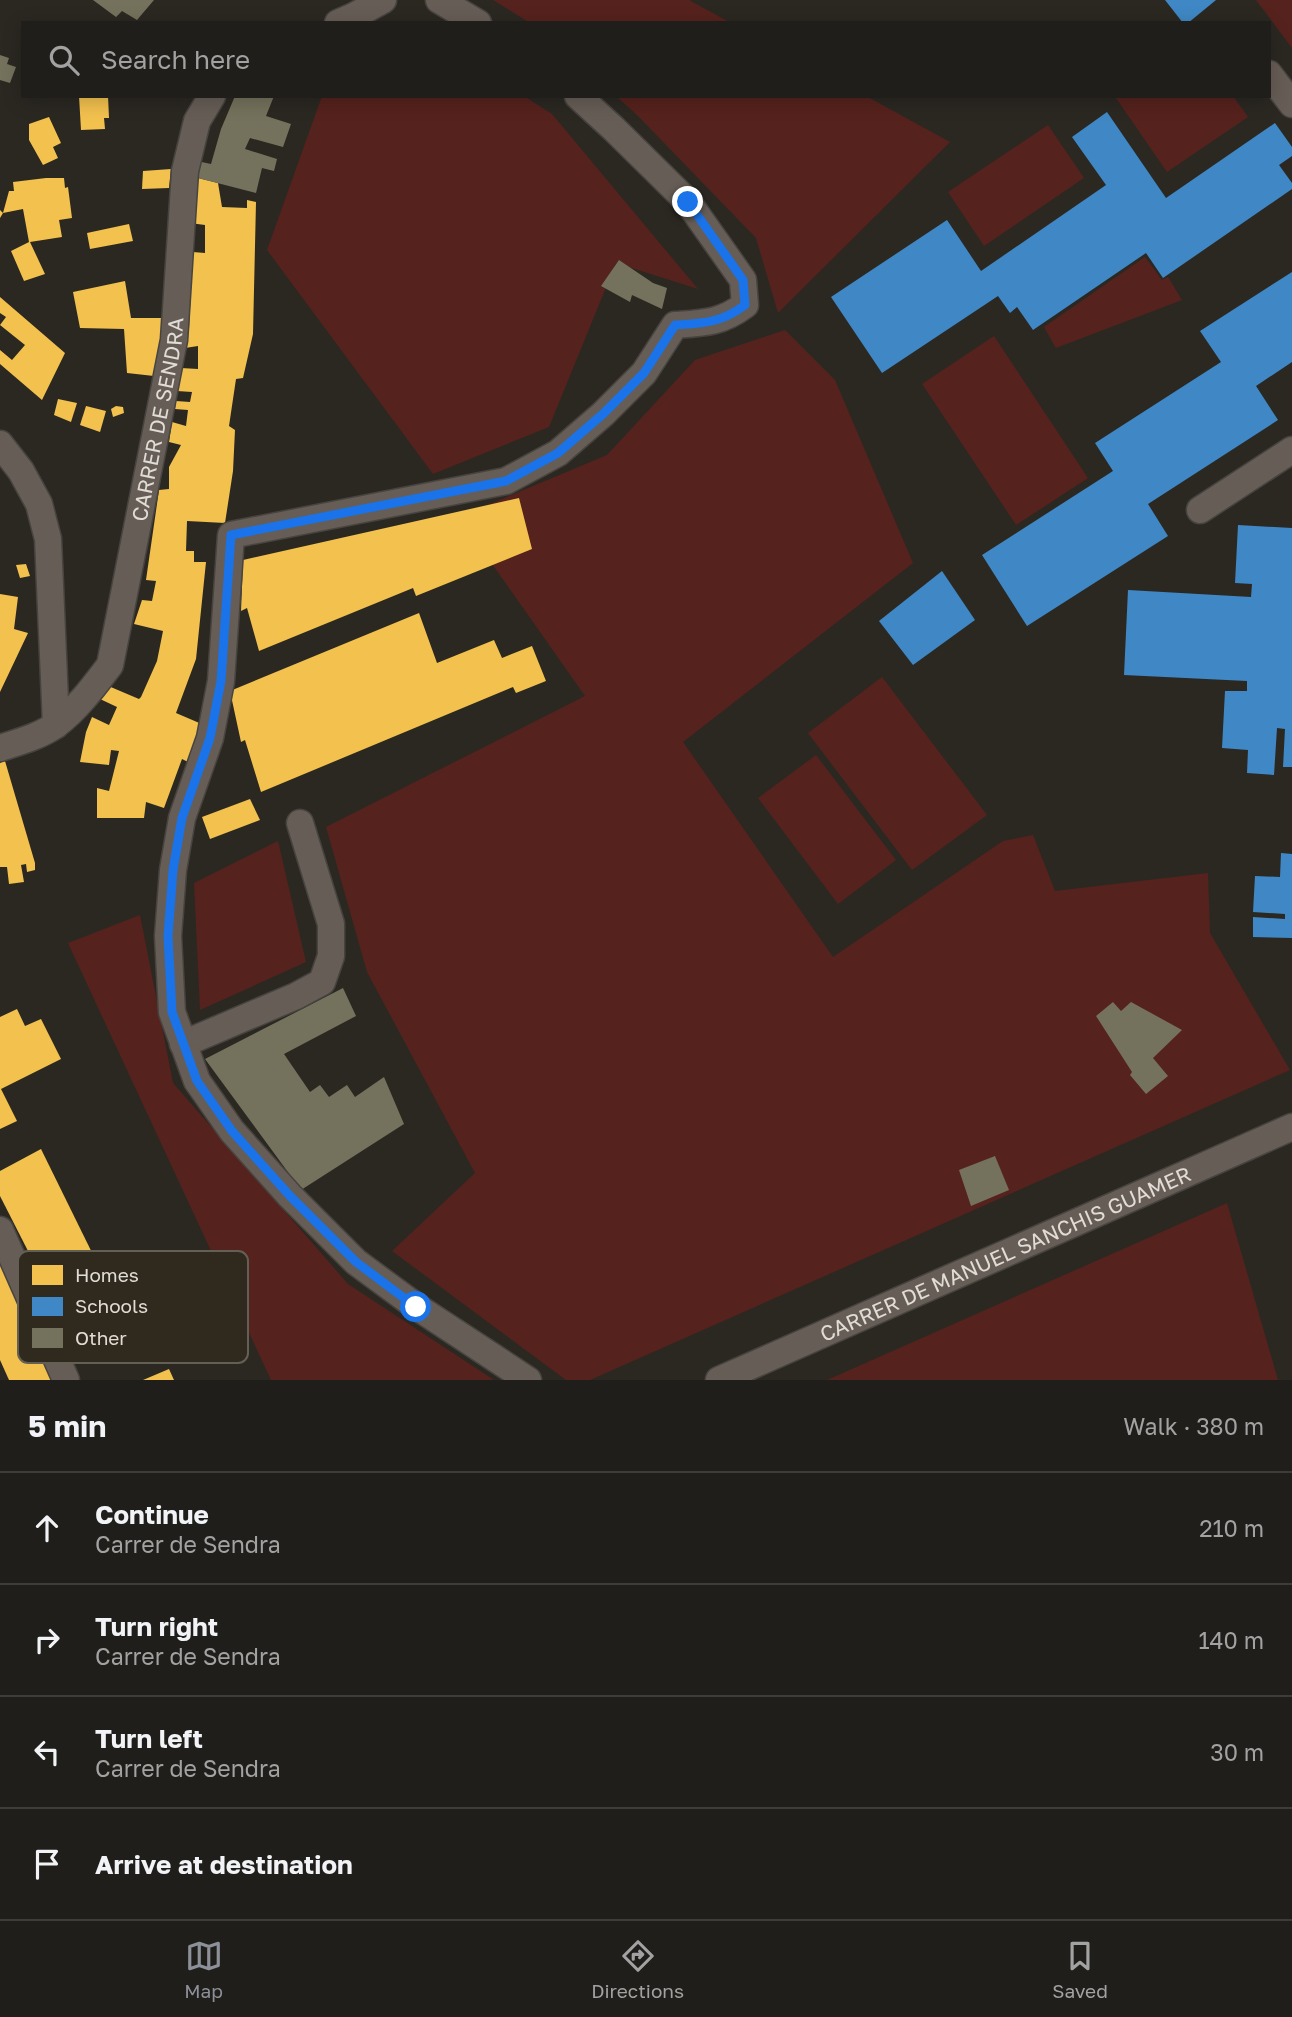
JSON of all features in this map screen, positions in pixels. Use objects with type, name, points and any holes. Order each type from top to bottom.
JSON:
[{"type":"street","points":[[343,21],[383,0]]},
{"type":"street","points":[[439,0],[475,21]]},
{"type":"street","points":[[1271,77],[1292,104]]},
{"type":"street","name":"CARRER DE SENDRA","points":[[0,748],[26,740],[56,725],[84,698],[110,666],[174,340],[185,171],[197,121],[211,98]]},
{"type":"street","points":[[528,1380],[416,1307],[356,1262],[290,1196],[232,1131],[197,1081],[172,1012],[168,936],[173,870],[182,818],[210,738],[221,681],[231,535],[506,481],[558,453],[603,414],[644,373],[675,325],[729,317],[745,305],[743,280],[688,202],[580,98]]},
{"type":"street","points":[[0,444],[21,471],[39,503],[48,539],[56,725]]},
{"type":"street","points":[[1200,510],[1292,450]]},
{"type":"street","points":[[183,1044],[296,996],[322,982],[331,956],[331,924],[300,823]]},
{"type":"street","name":"CARRER DE MANUEL SANCHIS GUAMER","points":[[719,1380],[1292,1126]]},
{"type":"street","points":[[0,1230],[18,1271]]},
{"type":"street","points":[[59,1363],[66,1380]]},
{"type":"shaded area","points":[[493,0],[689,0],[727,21],[527,21]]},
{"type":"shaded area","points":[[1256,0],[1292,0],[1292,48]]},
{"type":"shaded area","points":[[321,98],[527,98],[552,114],[698,289],[616,263],[549,427],[433,474],[267,250]]},
{"type":"shaded area","points":[[618,98],[870,98],[950,142],[778,313],[756,238]]},
{"type":"shaded area","points":[[1116,98],[1234,98],[1248,117],[1167,172]]},
{"type":"shaded area","points":[[1048,125],[1084,178],[984,246],[948,192]]},
{"type":"shaded area","points":[[1145,257],[1162,280],[1168,277],[1182,300],[1056,348],[1044,327]]},
{"type":"shaded area","points":[[785,330],[835,380],[913,563],[683,742],[833,957],[1003,841],[1033,835],[1055,891],[1208,873],[1210,933],[1290,1070],[590,1380],[566,1380],[392,1251],[475,1173],[367,972],[326,827],[585,696],[459,517],[607,455],[695,360]]},
{"type":"shaded area","points":[[994,336],[1088,478],[1016,525],[922,384]]},
{"type":"shaded area","points":[[882,677],[987,815],[912,870],[808,733]]},
{"type":"shaded area","points":[[816,755],[896,860],[838,904],[758,798]]},
{"type":"shaded area","points":[[278,841],[306,962],[200,1010],[194,883]]},
{"type":"shaded area","points":[[140,915],[173,1083],[348,1284],[494,1380],[271,1380],[248,1330],[248,1251],[211,1251],[68,943]]},
{"type":"shaded area","points":[[1227,1203],[1278,1380],[827,1380]]},
{"type":"building: Homes","points":[[79,98],[108,98],[109,118],[104,118],[105,129],[81,130]]},
{"type":"building: Homes","points":[[49,117],[61,143],[53,147],[58,158],[43,165],[29,140],[29,124]]},
{"type":"building: Homes","points":[[171,169],[169,188],[142,189],[143,171]]},
{"type":"building: Homes","points":[[194,177],[218,183],[222,207],[247,208],[247,200],[256,202],[253,334],[243,378],[236,379],[229,426],[235,430],[233,471],[225,523],[187,521],[186,551],[194,551],[194,562],[206,562],[196,659],[176,713],[204,725],[190,763],[182,759],[164,808],[146,802],[144,818],[97,818],[97,788],[109,791],[119,751],[111,750],[109,765],[80,762],[86,732],[92,717],[109,725],[117,707],[100,699],[106,685],[139,699],[141,697],[157,661],[163,631],[134,624],[142,600],[152,601],[156,581],[146,580],[159,490],[169,489],[169,467],[181,445],[169,442],[172,422],[186,426],[188,410],[175,409],[176,401],[190,402],[192,392],[177,391],[181,368],[198,369],[198,346],[185,348],[189,329],[193,252],[205,253],[205,225],[190,223]]},
{"type":"building: Homes","points":[[64,178],[65,188],[68,187],[72,218],[59,220],[62,237],[30,242],[45,274],[24,281],[11,251],[29,242],[23,209],[3,213],[9,191],[14,191],[13,182]]},
{"type":"building: Homes","points":[[129,224],[133,241],[90,249],[87,233]]},
{"type":"building: Homes","points":[[125,281],[131,318],[164,318],[154,376],[127,373],[124,329],[80,328],[73,292]]},
{"type":"building: Homes","points":[[0,297],[65,353],[42,400],[0,364],[0,350],[12,360],[25,345],[0,325],[6,317],[0,313]]},
{"type":"building: Homes","points":[[58,399],[77,403],[71,422],[54,415]]},
{"type":"building: Homes","points":[[86,406],[106,411],[100,432],[80,425]]},
{"type":"building: Homes","points":[[116,406],[123,407],[124,413],[113,417],[111,409]]},
{"type":"building: Homes","points":[[519,498],[532,549],[416,596],[413,588],[259,651],[247,608],[241,611],[243,560]]},
{"type":"building: Homes","points":[[26,564],[30,576],[20,578],[16,565]]},
{"type":"building: Homes","points":[[0,594],[18,597],[14,629],[28,633],[0,692]]},
{"type":"building: Homes","points":[[419,613],[437,663],[494,640],[502,658],[532,646],[546,681],[516,693],[513,687],[261,792],[245,740],[241,742],[230,691]]},
{"type":"building: Homes","points":[[5,761],[35,863],[35,870],[27,872],[26,864],[21,865],[24,882],[9,884],[7,867],[0,867],[0,763]]},
{"type":"building: Homes","points":[[250,799],[260,820],[210,839],[202,817]]},
{"type":"building: Homes","points":[[17,1009],[25,1026],[41,1019],[61,1059],[1,1089],[17,1121],[0,1129],[0,1017]]},
{"type":"building: Homes","points":[[41,1149],[91,1251],[28,1251],[0,1196],[0,1171]]},
{"type":"building: Homes","points":[[0,1253],[18,1295],[18,1363],[48,1363],[55,1380],[9,1380],[0,1360]]},
{"type":"building: Homes","points":[[169,1369],[174,1380],[143,1380]]},
{"type":"building: Schools","points":[[1165,0],[1216,0],[1190,21],[1181,21]]},
{"type":"building: Schools","points":[[1107,112],[1166,198],[1275,123],[1292,147],[1292,156],[1279,165],[1292,183],[1292,189],[1163,278],[1146,253],[1033,330],[1017,307],[1010,313],[998,296],[882,373],[831,297],[947,220],[981,271],[1106,185],[1072,137]]},
{"type":"building: Schools","points":[[1292,272],[1292,362],[1256,386],[1278,420],[1148,504],[1168,536],[1027,626],[982,555],[1113,471],[1095,443],[1221,362],[1200,331]]},
{"type":"building: Schools","points":[[1238,525],[1292,528],[1292,767],[1283,767],[1285,729],[1277,728],[1274,775],[1247,773],[1248,750],[1222,748],[1225,691],[1247,691],[1247,681],[1124,675],[1128,590],[1251,597],[1252,584],[1235,583]]},
{"type":"building: Schools","points":[[942,571],[975,620],[913,665],[879,621]]},
{"type":"building: Schools","points":[[1281,853],[1292,854],[1292,938],[1253,937],[1253,917],[1285,919],[1285,914],[1253,912],[1255,876],[1280,877]]},
{"type":"building: Other","points":[[93,0],[154,0],[137,20],[122,11],[116,17]]},
{"type":"building: Other","points":[[0,55],[9,58],[7,64],[16,67],[10,83],[0,80]]},
{"type":"building: Other","points":[[234,98],[273,98],[266,116],[291,124],[283,147],[250,138],[245,149],[277,159],[274,171],[262,168],[256,193],[194,177],[197,161],[211,164],[221,129]]},
{"type":"building: Other","points":[[619,260],[653,283],[667,288],[662,309],[632,295],[630,302],[601,286]]},
{"type":"building: Other","points":[[343,988],[356,1016],[284,1054],[310,1092],[320,1085],[329,1097],[347,1085],[355,1097],[384,1077],[404,1124],[301,1190],[205,1059]]},
{"type":"building: Other","points":[[1113,1002],[1121,1011],[1131,1002],[1182,1030],[1153,1058],[1168,1076],[1146,1094],[1130,1075],[1132,1072],[1096,1016]]},
{"type":"building: Other","points":[[995,1156],[1009,1190],[971,1206],[959,1170]]},
{"type":"route","points":[[416,1307],[356,1262],[290,1196],[232,1131],[197,1081],[172,1012],[168,936],[173,870],[182,818],[210,738],[221,681],[231,535],[506,481],[558,453],[644,373],[675,325],[729,317],[745,305],[743,280],[688,202]]}]
